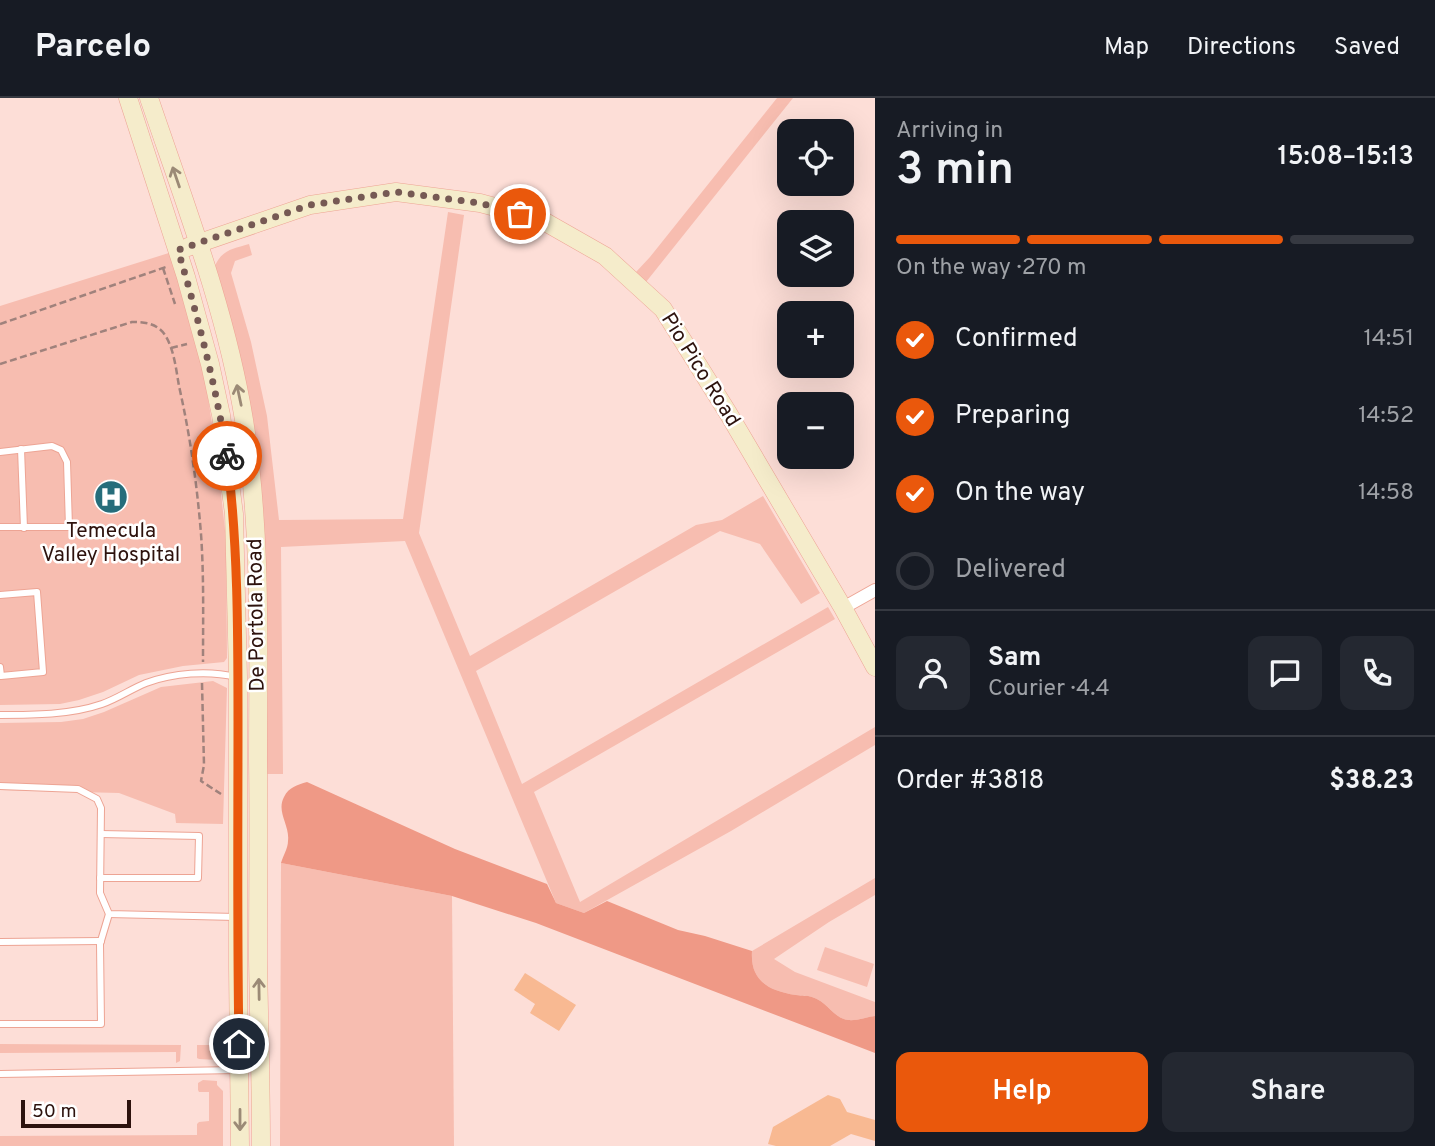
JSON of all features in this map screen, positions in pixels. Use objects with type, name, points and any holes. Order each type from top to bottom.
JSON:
[{"type":"main road","name":"De Portola Road","points":[[128,98],[180,256],[210,364],[228,457],[234,514],[238,677],[240,1146]]},
{"type":"main road","name":"De Portola Road","points":[[149,98],[198,243],[229,350],[250,460],[258,593],[261,1146]]},
{"type":"main road","name":"Pio Pico Road","points":[[180,256],[198,243],[310,205],[396,192],[480,203],[540,219],[605,256],[663,309],[843,608],[875,667]]},
{"type":"main road","points":[[238,677],[246,682],[251,691],[251,820],[253,841],[259,854]]},
{"type":"street","points":[[843,608],[875,590]]},
{"type":"lane","points":[[0,452],[52,446],[61,450],[67,462],[69,527],[0,527]]},
{"type":"lane","points":[[21,449],[24,528]]},
{"type":"lane","points":[[0,595],[37,592],[43,672],[1,676],[0,667]]},
{"type":"lane","points":[[0,715],[76,710],[102,704],[147,683],[184,675],[203,673],[238,677]]},
{"type":"lane","points":[[0,786],[78,789],[97,799],[102,808],[100,892],[109,914],[100,941],[101,1024],[0,1024]]},
{"type":"lane","points":[[100,878],[198,878],[199,836],[101,835]]},
{"type":"lane","points":[[109,914],[238,917]]},
{"type":"lane","points":[[0,942],[100,941]]},
{"type":"lane","points":[[0,1074],[240,1070]]},
{"type":"path","points":[[0,324],[163,268],[180,256]]},
{"type":"path","points":[[163,268],[176,304]]},
{"type":"path","points":[[0,365],[132,322],[146,322],[163,332],[171,348],[186,415],[197,487],[201,537],[203,673],[204,765],[201,781],[226,797]]},
{"type":"path","points":[[171,348],[187,345],[188,341]]},
{"type":"shaded area","points":[[777,98],[793,98],[646,282],[636,272]]},
{"type":"shaded area","points":[[448,212],[464,215],[419,533],[470,656],[696,525],[722,520],[763,496],[820,593],[801,604],[760,544],[720,531],[476,671],[522,784],[828,607],[835,619],[534,792],[580,902],[875,727],[875,745],[731,831],[584,913],[556,903],[405,541],[281,547],[283,774],[265,774],[266,638],[214,268],[224,254],[249,244],[252,255],[235,261],[231,273],[251,342],[267,416],[279,520],[403,519]]},
{"type":"shaded area","name":"Temecula Valley Hospital","points":[[172,252],[201,354],[217,455],[226,540],[227,658],[224,662],[183,666],[139,675],[103,692],[60,704],[0,705],[0,306]]},
{"type":"shaded area","points":[[213,681],[227,688],[223,824],[176,823],[175,814],[119,793],[0,790],[0,723],[83,719],[161,687]]},
{"type":"shaded area","points":[[307,782],[455,849],[547,884],[556,903],[584,913],[607,901],[678,930],[752,951],[754,970],[758,977],[777,991],[817,999],[843,1019],[855,1020],[875,1016],[875,1053],[536,923],[452,896],[281,863],[288,841],[282,803],[291,789]]},
{"type":"shaded area","points":[[281,863],[452,896],[454,1146],[280,1146]]},
{"type":"shaded area","points":[[875,878],[875,895],[774,959],[795,972],[875,1002],[875,1016],[855,1020],[843,1019],[817,999],[777,991],[763,983],[754,970],[752,951]]},
{"type":"shaded area","points":[[825,947],[874,964],[867,987],[817,970]]},
{"type":"shaded area","points":[[0,1044],[181,1045],[180,1061],[176,1063],[176,1052],[0,1053]]},
{"type":"shaded area","points":[[197,1045],[226,1045],[217,1060],[197,1058]]},
{"type":"shaded area","points":[[203,1080],[217,1081],[223,1091],[223,1146],[0,1146],[0,1136],[197,1135],[197,1124],[209,1121],[209,1092],[198,1090],[198,1083]]},
{"type":"building","points":[[525,973],[576,1005],[559,1031],[530,1013],[535,1004],[514,990]]},
{"type":"building","points":[[828,1095],[840,1099],[847,1112],[875,1120],[875,1141],[851,1134],[830,1146],[768,1144],[773,1127]]},
{"type":"way so far","points":[[227,456],[210,364],[178,250],[310,205],[396,192],[480,203],[520,214]]},
{"type":"place","name":"Temecula Valley Hospital","points":[[111,497]]},
{"type":"route","points":[[227,456],[236,555],[239,1044]]}]
